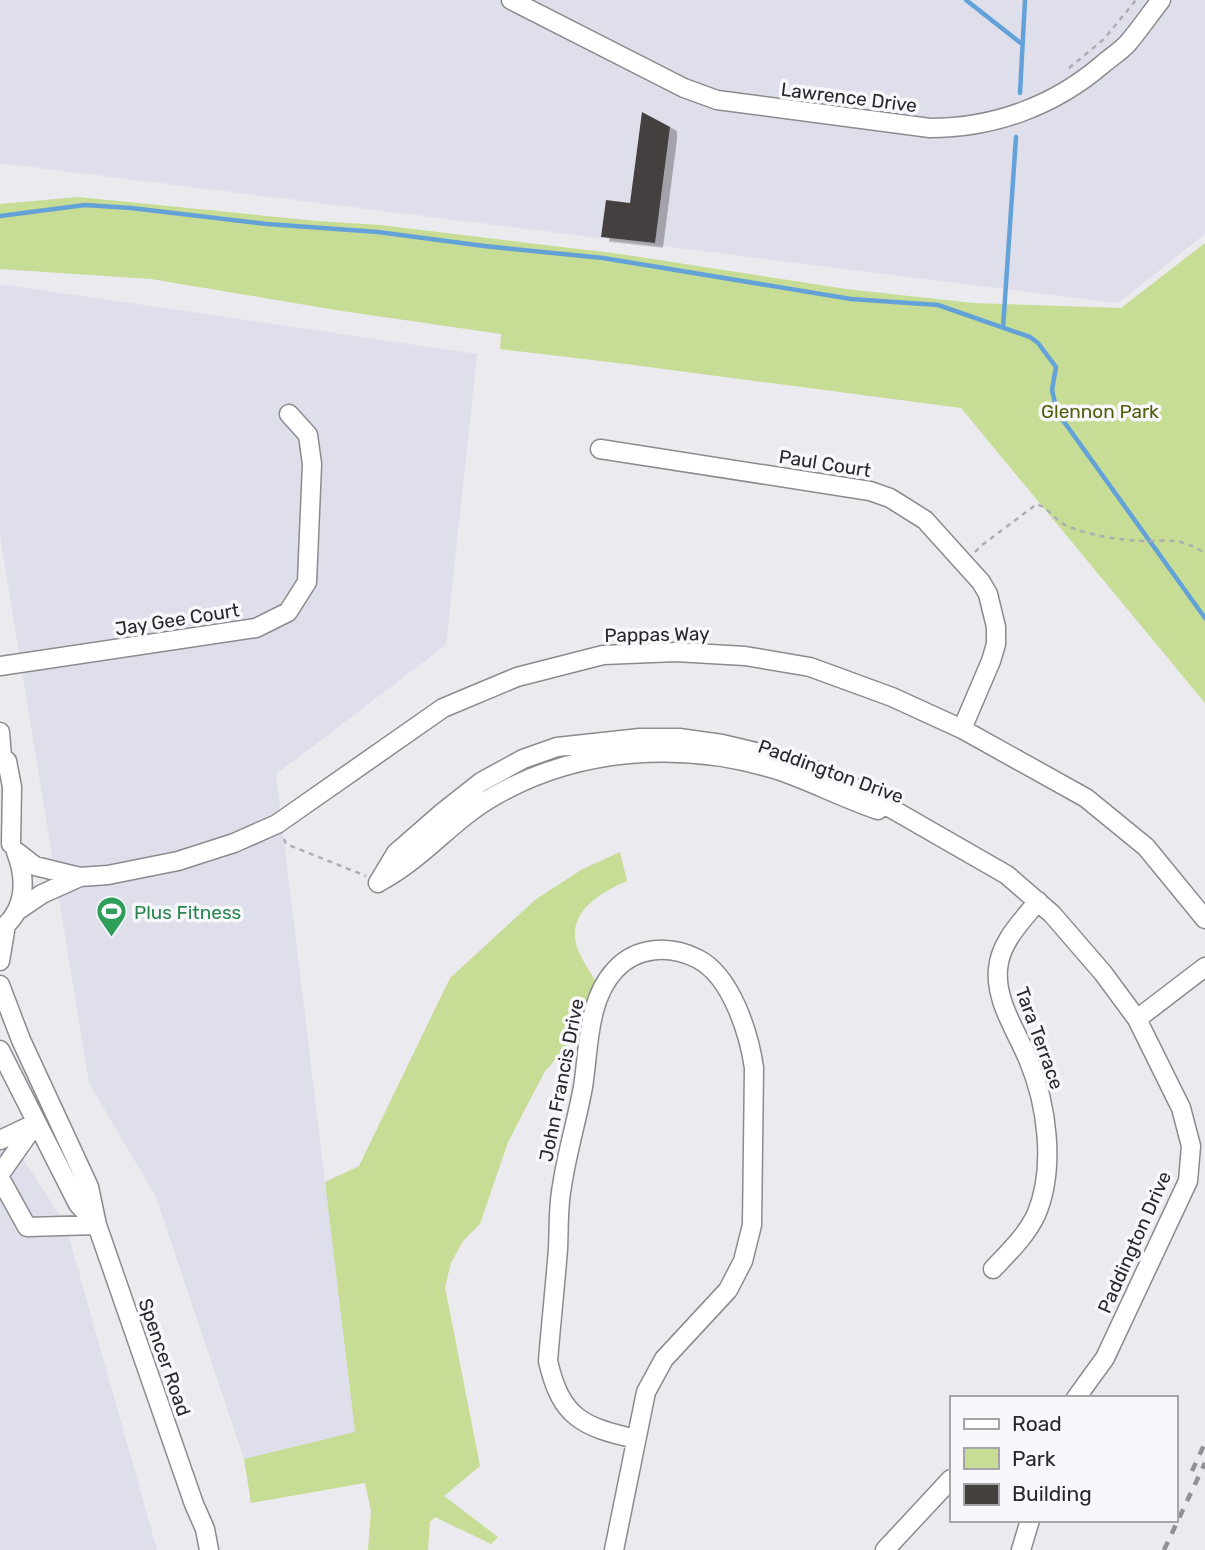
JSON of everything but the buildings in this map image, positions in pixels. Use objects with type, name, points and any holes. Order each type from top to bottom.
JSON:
[{"type":"street","name":"Lawrence Drive","points":[[511,0],[684,88],[717,100],[910,127],[951,128],[995,121],[1037,107],[1079,83],[1126,44],[1161,0]]},
{"type":"street","name":"Jay Gee Court","points":[[0,666],[256,628],[288,612],[307,582],[312,464],[308,435],[289,414]]},
{"type":"street","name":"Paul Court","points":[[600,449],[870,491],[890,498],[925,520],[981,582],[992,606],[996,644],[962,729]]},
{"type":"street","name":"Pappas Way","points":[[9,844],[34,866],[80,877],[108,875],[178,861],[234,843],[277,824],[443,708],[517,677],[603,655],[676,652],[745,656],[810,667],[892,697],[962,729],[1086,797],[1146,847],[1205,919]]},
{"type":"street","points":[[0,732],[1,758],[7,761],[12,787],[9,844],[23,872],[24,891],[8,922],[0,961]]},
{"type":"street","name":"Paddington Drive","points":[[378,883],[396,853],[481,782],[523,758],[558,747],[640,738],[679,738],[722,744],[774,756],[819,772],[859,790],[1007,875],[1038,901],[1103,973],[1137,1020],[1181,1108],[1191,1146],[1188,1181],[1105,1358],[1077,1396]]},
{"type":"street","name":"Paddington Drive","points":[[378,883],[396,873],[478,805],[527,779],[565,765],[641,752],[686,752],[775,769],[850,800],[909,820]]},
{"type":"street","name":"Pappas Way","points":[[8,922],[41,894],[80,877]]},
{"type":"street","name":"Tara Terrace","points":[[993,1269],[1023,1237],[1036,1214],[1044,1187],[1044,1117],[1037,1081],[1005,1011],[998,970],[1001,954],[1010,937],[1038,901]]},
{"type":"street","name":"John Francis Drive","points":[[614,1550],[646,1392],[664,1359],[728,1290],[743,1261],[752,1225],[754,1069],[751,1046],[725,982],[706,964],[684,953],[657,949],[632,956],[615,970],[601,990],[594,1010],[582,1088],[561,1187],[548,1361],[553,1383],[564,1404],[578,1418],[599,1431],[636,1439]]},
{"type":"street","points":[[1137,1020],[1205,967]]},
{"type":"street","name":"Spencer Road","points":[[0,985],[21,1040],[89,1187],[97,1224],[205,1529],[209,1550]]},
{"type":"street","name":"Spencer Road","points":[[0,1050],[79,1204],[97,1224]]},
{"type":"street","points":[[0,1129],[33,1117],[56,1114]]},
{"type":"street","points":[[0,1140],[33,1117]]},
{"type":"street","points":[[33,1117],[0,1176],[27,1227],[97,1224]]},
{"type":"street","points":[[886,1550],[950,1480]]},
{"type":"street","name":"Spencer Road","points":[[194,1504],[197,1550]]},
{"type":"street","points":[[1021,1550],[1029,1522]]},
{"type":"path","points":[[1068,70],[1104,39],[1136,0]]},
{"type":"path","points":[[975,552],[1037,504],[1048,508],[1062,524],[1074,529],[1144,541],[1168,539],[1189,543],[1205,553]]},
{"type":"path","points":[[277,824],[286,844],[378,883]]},
{"type":"shaded area","points":[[0,0],[1205,0],[1205,234],[1118,303],[0,163]]},
{"type":"shaded area","points":[[0,284],[477,354],[446,645],[276,774],[355,1432],[244,1459],[156,1197],[89,1083],[0,536]]},
{"type":"shaded area","points":[[0,1124],[65,1223],[157,1550],[0,1550]]},
{"type":"green space","name":"Glennon Park","points":[[78,197],[380,225],[620,254],[846,289],[973,303],[1121,308],[1205,243],[1205,703],[961,408],[500,349],[501,334],[151,279],[0,269],[0,204]]},
{"type":"green space","points":[[620,852],[627,881],[587,906],[576,926],[578,950],[597,984],[579,1034],[545,1071],[508,1142],[480,1224],[463,1241],[451,1263],[445,1287],[480,1466],[444,1496],[498,1537],[491,1544],[435,1517],[430,1522],[428,1550],[368,1550],[371,1511],[365,1483],[251,1503],[244,1459],[355,1432],[325,1182],[359,1166],[450,978],[535,900],[581,870]]},
{"type":"waterway","points":[[966,0],[1022,44]]},
{"type":"waterway","points":[[1020,93],[1025,0]]},
{"type":"waterway","points":[[1003,328],[1016,137]]},
{"type":"waterway","points":[[0,216],[85,205],[131,208],[267,224],[378,232],[603,258],[851,299],[938,305],[1030,337],[1038,343],[1056,367],[1052,390],[1057,412],[1205,618]]},
{"type":"railway","points":[[1192,1471],[1205,1443]]},
{"type":"railway","points":[[1164,1550],[1205,1463]]},
{"type":"place","name":"Plus Fitness","points":[[111,939]]}]
